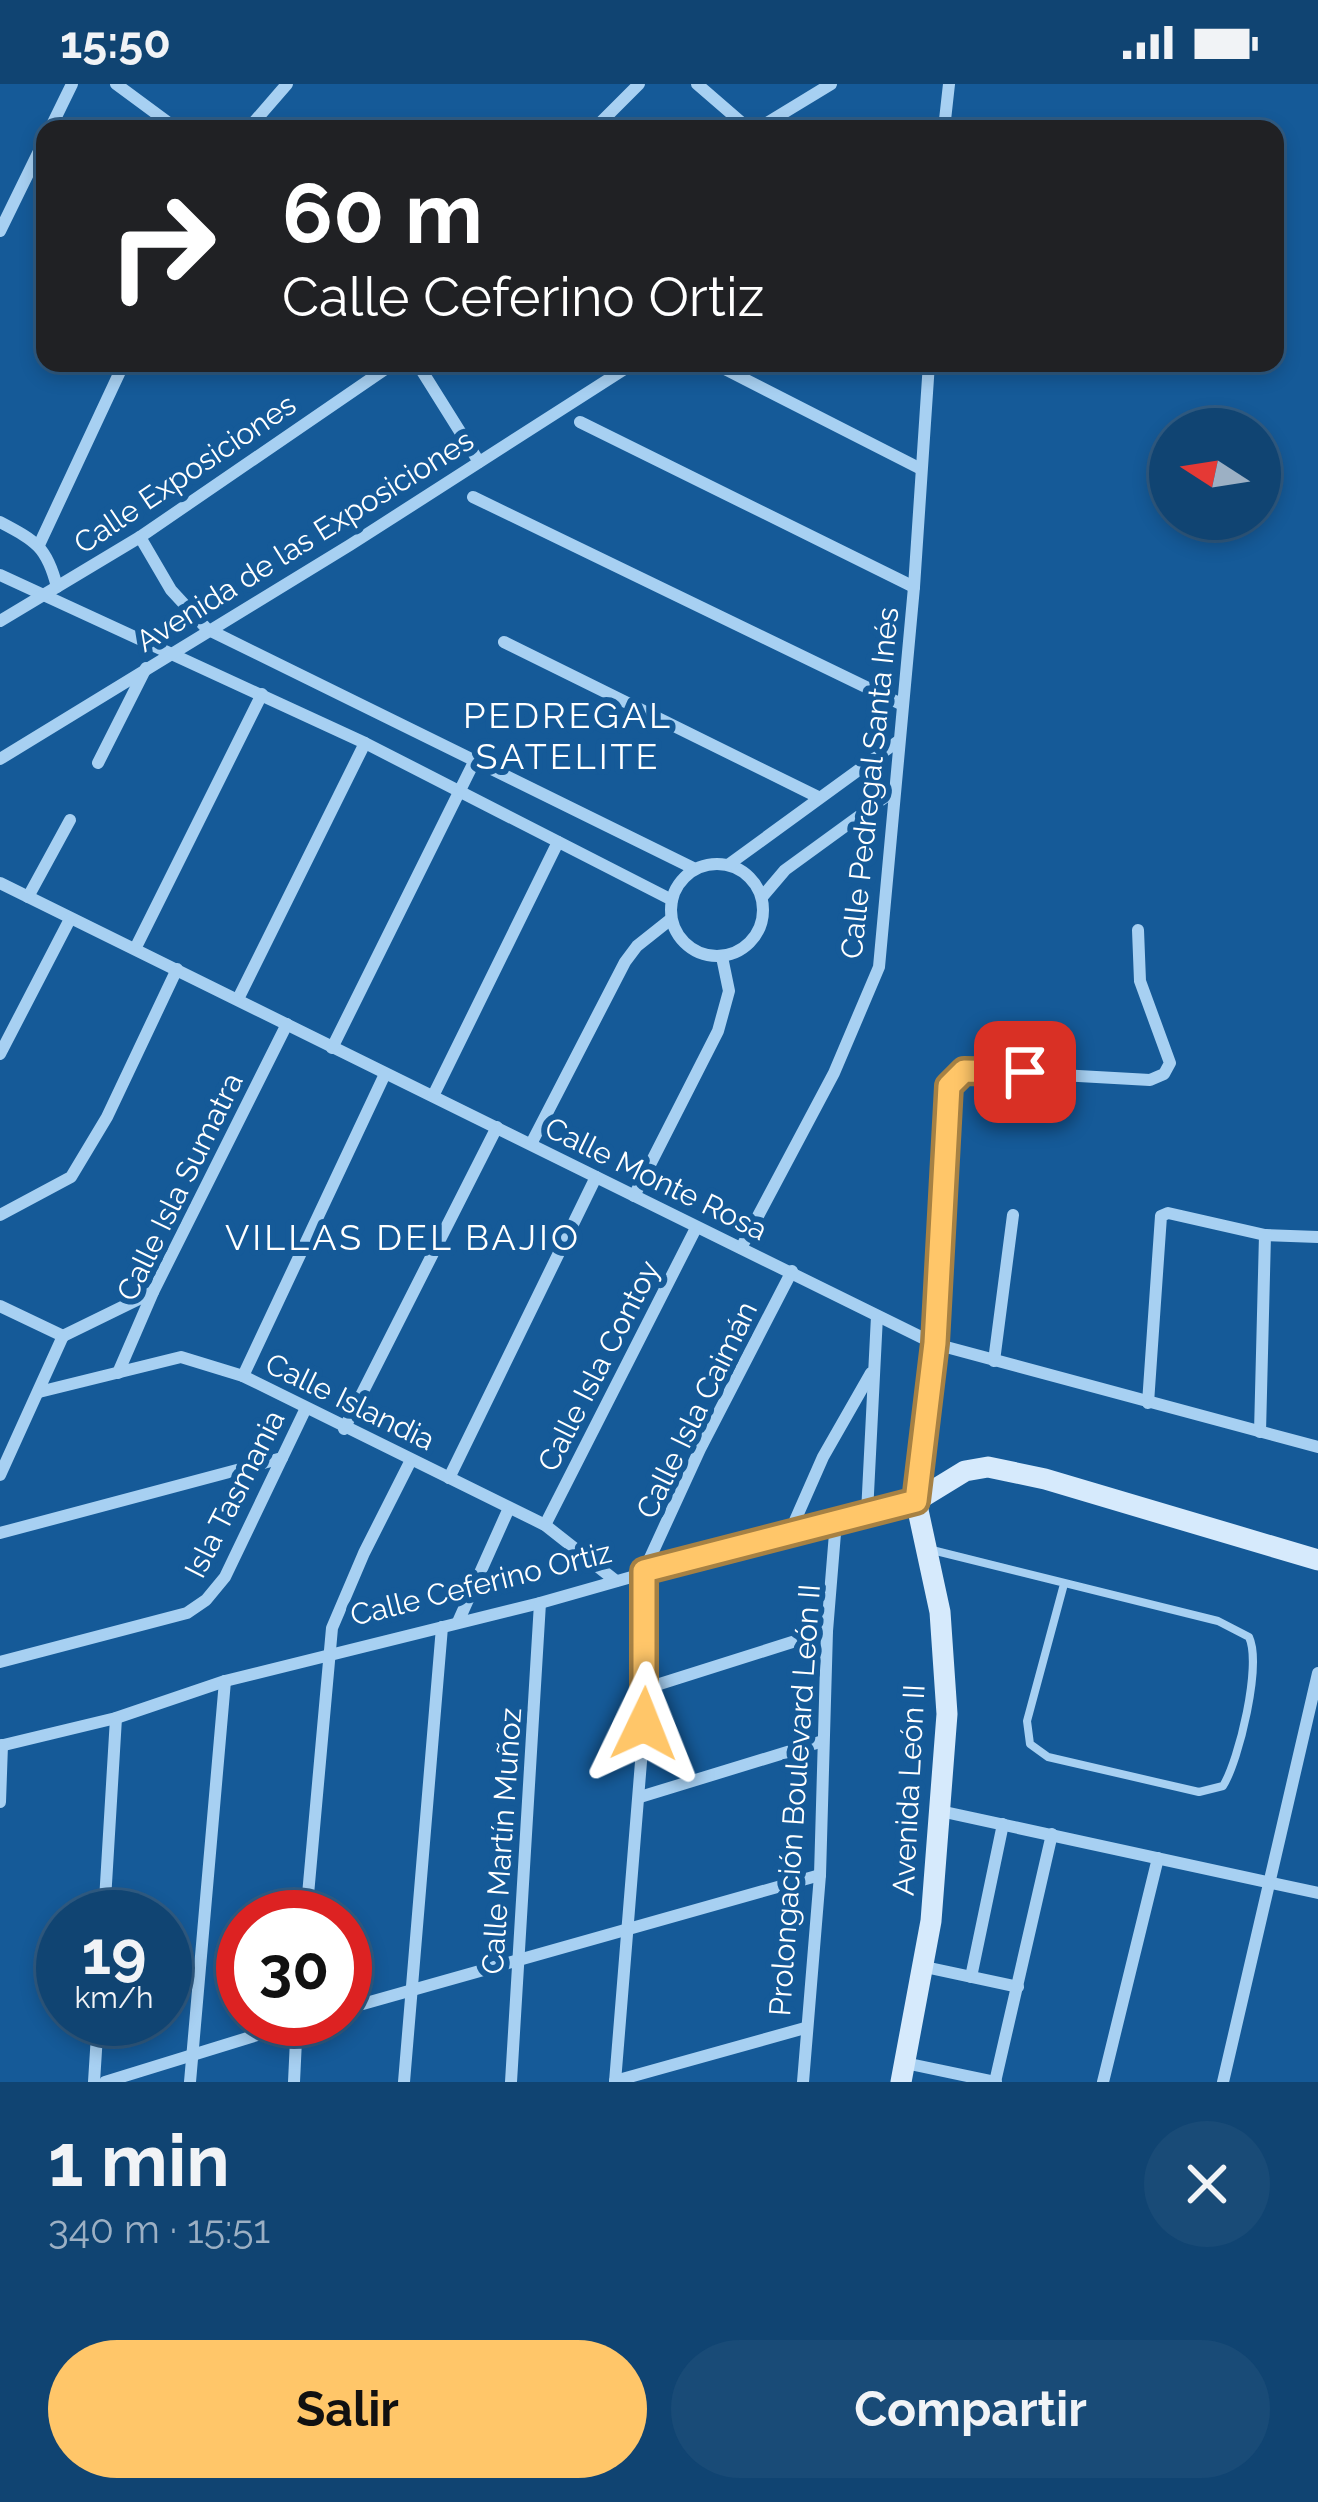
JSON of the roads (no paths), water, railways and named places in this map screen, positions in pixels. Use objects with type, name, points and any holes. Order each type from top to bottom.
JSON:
[{"type":"street","points":[[54,120],[72,84]]},
{"type":"street","points":[[116,84],[165,120]]},
{"type":"street","points":[[256,120],[287,84]]},
{"type":"street","points":[[603,120],[639,84]]},
{"type":"street","points":[[698,84],[742,120]]},
{"type":"street","points":[[769,120],[831,84]]},
{"type":"street","points":[[945,120],[949,84]]},
{"type":"street","points":[[0,231],[36,157]]},
{"type":"street","points":[[39,545],[120,372]]},
{"type":"street","name":"Calle Exposiciones","points":[[0,621],[140,537],[381,372]]},
{"type":"street","points":[[423,372],[479,462]]},
{"type":"street","name":"Avenida de las Exposiciones","points":[[0,758],[350,545],[620,372]]},
{"type":"street","points":[[730,372],[921,469]]},
{"type":"street","name":"Calle Pedregal Santa Inés","points":[[741,1248],[834,1073],[879,967],[928,372]]},
{"type":"street","points":[[580,422],[914,587]]},
{"type":"street","points":[[473,497],[901,704]]},
{"type":"street","points":[[0,522],[49,556],[57,587]]},
{"type":"street","points":[[140,537],[171,590],[207,629],[695,869],[728,865],[897,742]]},
{"type":"street","points":[[0,575],[365,743],[672,900]]},
{"type":"street","points":[[504,642],[818,796]]},
{"type":"street","points":[[98,763],[146,668]]},
{"type":"street","points":[[135,949],[262,694]]},
{"type":"street","points":[[238,999],[365,743]]},
{"type":"street","points":[[332,1048],[475,760]]},
{"type":"street","points":[[762,897],[785,870],[895,790]]},
{"type":"street","points":[[28,897],[70,820]]},
{"type":"street","points":[[433,1096],[558,842]]},
{"type":"street","points":[[695,869],[680,882],[672,900],[671,920],[684,944],[722,957],[751,943],[764,913],[754,882],[728,865]]},
{"type":"street","name":"Calle Monte Rosa","points":[[0,883],[935,1343],[1318,1447]]},
{"type":"street","points":[[0,1054],[70,920]]},
{"type":"street","points":[[531,1144],[626,962],[637,946],[671,920]]},
{"type":"street","points":[[916,1501],[935,1343],[946,1103],[954,1077],[964,1071],[988,1070],[1150,1080],[1165,1074],[1170,1063],[1141,981],[1138,929]]},
{"type":"street","points":[[634,1196],[718,1031],[729,991],[722,957]]},
{"type":"street","points":[[0,1215],[71,1177],[106,1117],[177,969]]},
{"type":"street","name":"Calle Isla Sumatra","points":[[118,1373],[153,1292],[287,1024]]},
{"type":"street","points":[[243,1376],[385,1074]]},
{"type":"street","points":[[344,1429],[497,1127]]},
{"type":"street","points":[[449,1478],[596,1177]]},
{"type":"street","points":[[1148,1403],[1160,1216],[1168,1213],[1265,1235],[1318,1237]]},
{"type":"street","points":[[994,1361],[1013,1215]]},
{"type":"street","name":"Calle Isla Contoy","points":[[545,1525],[696,1228]]},
{"type":"street","points":[[1260,1432],[1265,1235]]},
{"type":"street","name":"Calle Isla Caimán","points":[[644,1571],[700,1449],[793,1271]]},
{"type":"street","points":[[0,1475],[63,1336],[153,1292]]},
{"type":"street","points":[[0,1306],[63,1336]]},
{"type":"street","points":[[867,1513],[878,1316]]},
{"type":"street","name":"Calle Islandia","points":[[39,1392],[182,1357],[243,1376],[545,1525],[616,1581]]},
{"type":"street","points":[[790,1532],[823,1457],[873,1370]]},
{"type":"street","name":"Isla Tasmania","points":[[0,1662],[197,1607],[225,1577],[306,1408]]},
{"type":"street","points":[[0,1533],[282,1458]]},
{"type":"street","points":[[308,1890],[328,1654],[342,1599],[411,1460]]},
{"type":"street","name":"Calle Ceferino Ortiz","points":[[1,1746],[116,1718],[225,1681],[540,1603],[644,1571],[916,1501],[965,1471],[988,1466],[1318,1560]]},
{"type":"street","name":"Avenida León II","points":[[903,2073],[925,1967],[940,1811],[946,1668],[916,1501]]},
{"type":"street","points":[[458,1622],[508,1508]]},
{"type":"street","name":"Prolongación Boulevard León II","points":[[803,2082],[820,1875],[827,1630],[836,1521]]},
{"type":"street","points":[[644,1571],[647,1688],[615,2081],[805,2028]]},
{"type":"street","name":"Calle Martín Muñoz","points":[[511,2082],[540,1603]]},
{"type":"street","points":[[404,2082],[442,1627]]},
{"type":"street","points":[[647,1688],[827,1630]]},
{"type":"street","points":[[1223,2082],[1318,1673]]},
{"type":"street","points":[[190,2082],[225,1681]]},
{"type":"street","points":[[106,1890],[116,1718]]},
{"type":"street","points":[[640,1797],[823,1741]]},
{"type":"street","points":[[0,1802],[1,1746]]},
{"type":"street","points":[[940,1811],[1318,1893]]},
{"type":"street","points":[[971,1976],[1003,1824]]},
{"type":"street","points":[[903,2073],[995,2082],[1052,1834]]},
{"type":"street","points":[[1103,2082],[1158,1858]]},
{"type":"street","points":[[372,2002],[820,1875]]},
{"type":"street","points":[[925,1967],[1018,1987]]},
{"type":"street","points":[[105,2082],[216,2045]]},
{"type":"street","points":[[94,2082],[96,2046]]},
{"type":"street","points":[[294,2082],[298,2046]]},
{"type":"lane","points":[[927,1549],[1218,1621],[1249,1637],[1254,1661],[1235,1759],[1223,1786],[1199,1792],[1048,1757],[1030,1744],[1027,1720],[1064,1584]]},
{"type":"district","name":"PEDREGAL SATELITE","points":[[568,736]]},
{"type":"district","name":"VILLAS DEL BAJIO","points":[[403,1237]]}]
